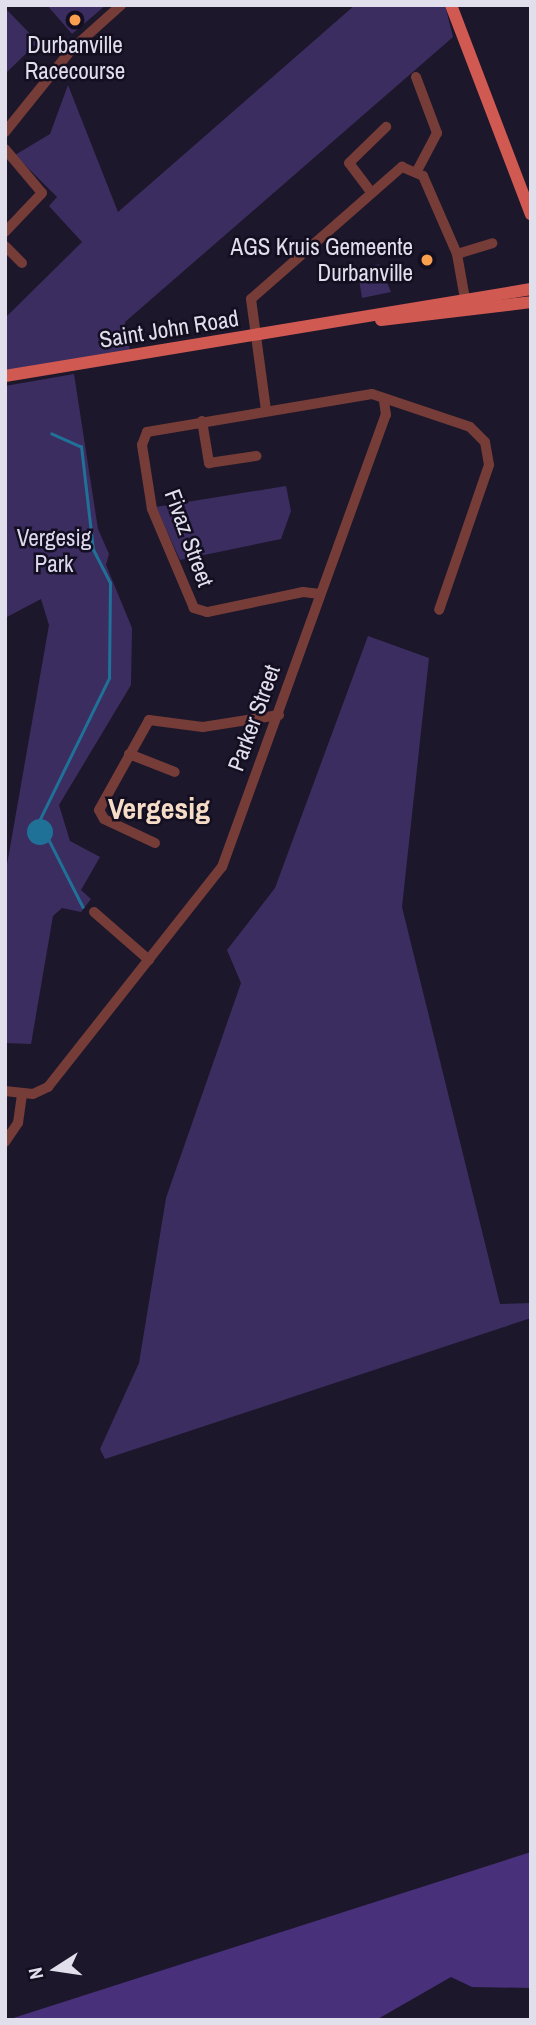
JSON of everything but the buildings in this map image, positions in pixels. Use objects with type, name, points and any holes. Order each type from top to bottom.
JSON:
[{"type":"main road","points":[[451,5],[531,214]]},
{"type":"main road","name":"Saint John Road","points":[[339,324],[531,289]]},
{"type":"main road","name":"Saint John Road","points":[[5,376],[339,324],[531,302]]},
{"type":"street","points":[[5,132],[72,49],[121,5]]},
{"type":"street","points":[[416,77],[437,133],[418,169]]},
{"type":"street","points":[[371,192],[349,163],[386,127]]},
{"type":"street","points":[[5,149],[41,187],[34,204],[5,232]]},
{"type":"street","points":[[266,410],[255,337],[253,296],[402,167],[418,169]]},
{"type":"street","points":[[418,169],[457,254],[465,299]]},
{"type":"street","points":[[457,254],[492,243]]},
{"type":"street","points":[[5,246],[22,262]]},
{"type":"street","name":"Fivaz Street","points":[[320,594],[303,592],[207,612],[192,606],[152,509],[142,441],[154,428],[369,394],[470,427],[487,448],[488,471],[439,610]]},
{"type":"street","name":"Parker Street","points":[[22,1093],[48,1087],[222,867],[386,415],[384,401]]},
{"type":"street","points":[[202,421],[209,463]]},
{"type":"street","points":[[196,465],[256,456]]},
{"type":"street","points":[[155,843],[100,814],[129,754],[152,718],[198,726],[278,715]]},
{"type":"street","points":[[129,754],[175,772]]},
{"type":"street","points":[[94,912],[149,960]]},
{"type":"street","points":[[5,1091],[22,1093],[18,1123],[5,1142]]},
{"type":"green space","name":"Durbanville Racecourse","points":[[47,5],[106,5],[72,34]]},
{"type":"green space","points":[[355,5],[445,5],[453,37],[125,322],[130,351],[5,371],[5,318],[82,242],[49,206],[57,197],[15,155],[50,134],[68,85],[118,212]]},
{"type":"green space","points":[[5,11],[38,42],[6,73]]},
{"type":"green space","points":[[379,264],[391,292],[362,298],[358,273]]},
{"type":"green space","name":"Vergesig Park","points":[[74,374],[98,529],[109,554],[106,565],[132,628],[131,685],[59,805],[70,841],[100,857],[81,890],[91,899],[81,912],[62,908],[53,916],[31,1044],[5,1043],[5,876],[49,625],[41,599],[5,618],[5,386]]},
{"type":"green space","points":[[286,486],[291,511],[281,539],[180,560],[156,507]]},
{"type":"green space","points":[[368,636],[429,658],[402,907],[500,1304],[531,1303],[531,1318],[105,1459],[100,1449],[139,1363],[166,1198],[241,983],[227,950],[275,888]]},
{"type":"shaded area","points":[[531,1852],[531,1988],[472,1987],[451,1977],[376,2020],[7,2020]]},
{"type":"water","points":[[40,819],[49,823],[53,832],[49,841],[40,845],[31,841],[27,832],[31,823]]},
{"type":"waterway","points":[[40,819],[109,678],[110,583],[93,550],[81,447],[52,434]]},
{"type":"waterway","points":[[48,838],[83,907]]},
{"type":"place","name":"Durbanville Racecourse","points":[[75,20]]},
{"type":"place","name":"AGS Kruis Gemeente Durbanville","points":[[427,260]]},
{"type":"district","name":"Vergesig","points":[[159,808]]}]
